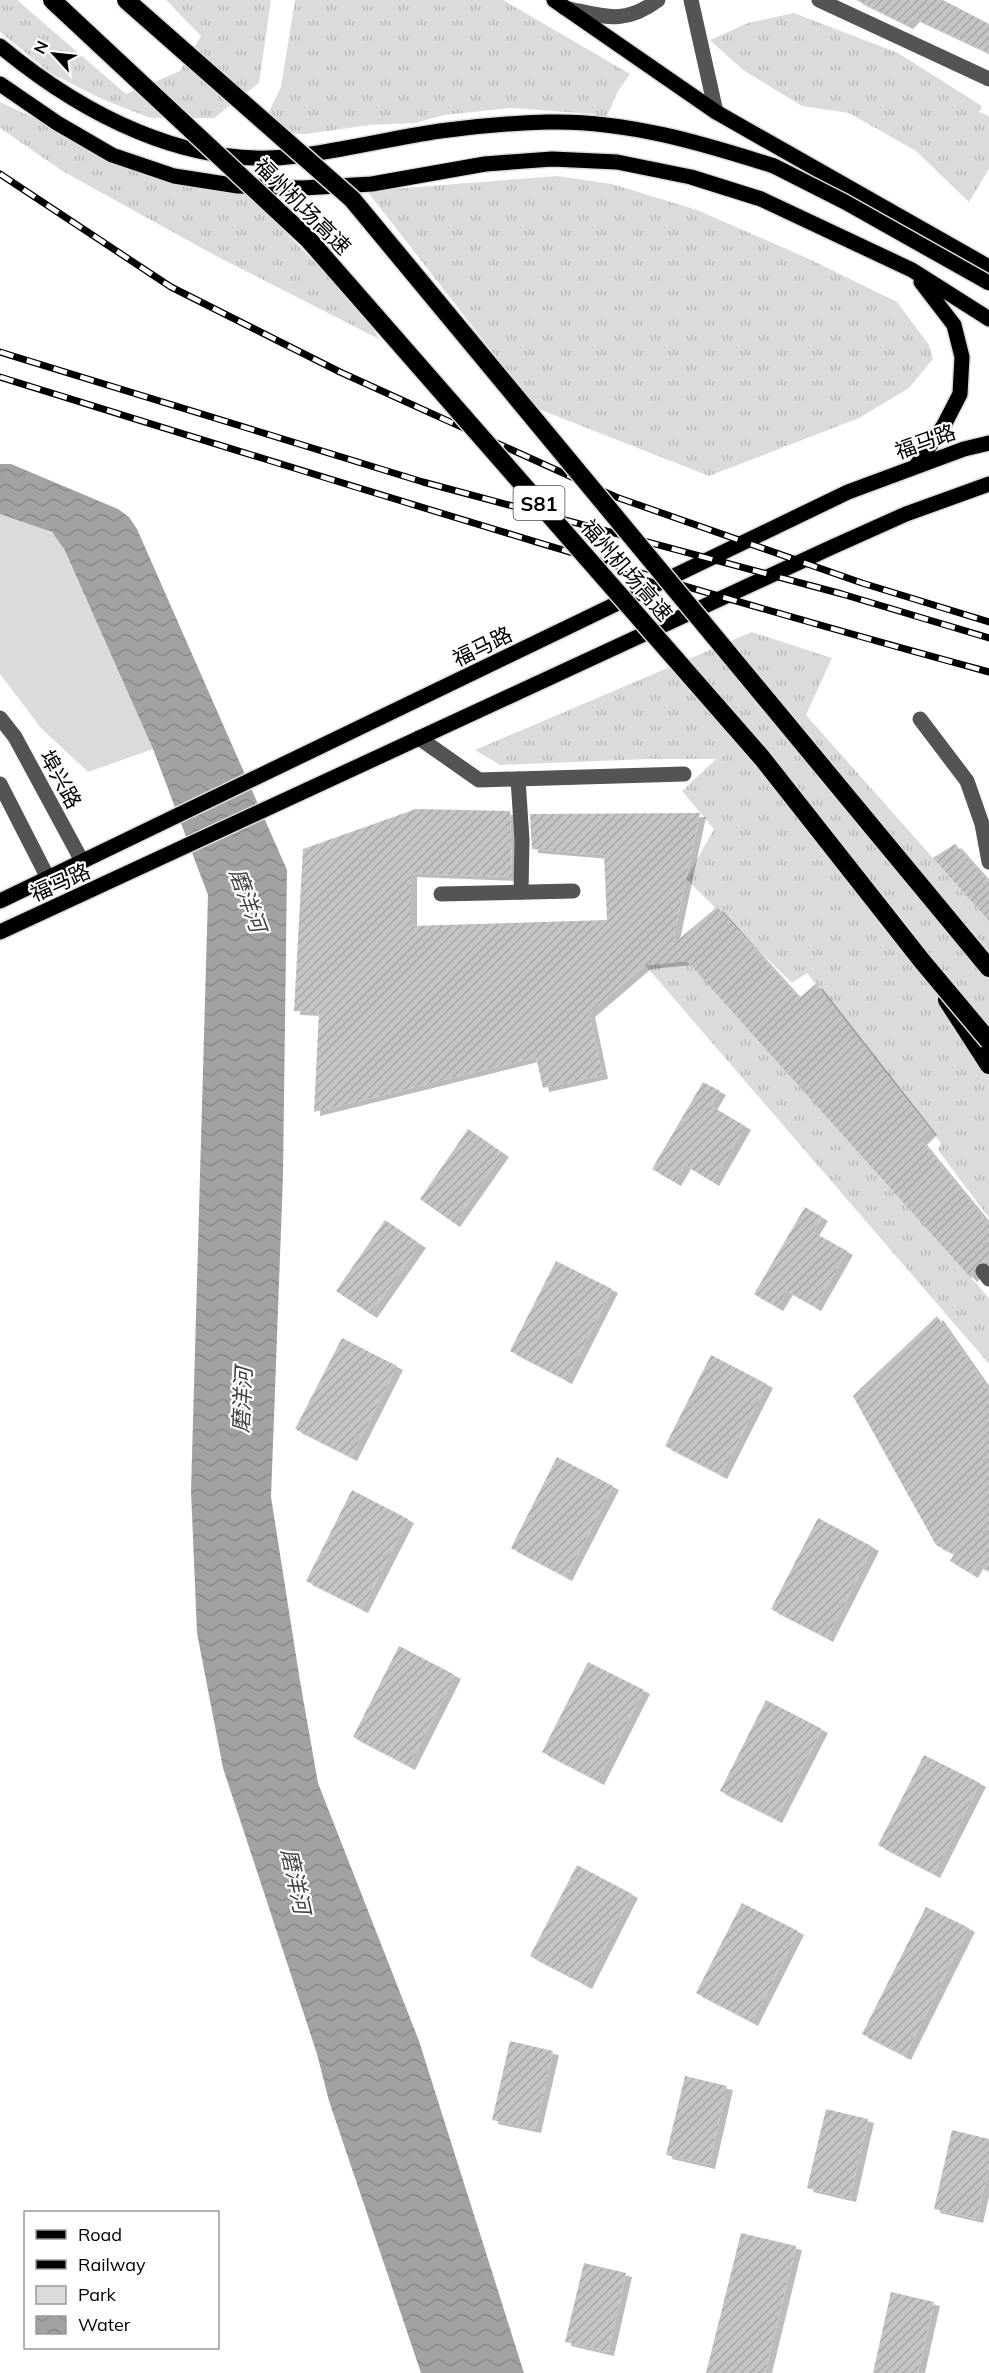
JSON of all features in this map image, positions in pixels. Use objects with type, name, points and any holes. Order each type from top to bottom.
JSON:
[{"type":"highway","name":"福州机场高速","points":[[52,0],[309,240],[762,758],[922,961],[989,1041]]},
{"type":"highway","name":"福州机场高速","points":[[126,0],[352,199],[989,968]]},
{"type":"highway","points":[[922,961],[989,1065]]},
{"type":"main road","points":[[559,4],[716,112],[985,263]]},
{"type":"main road","points":[[0,46],[22,64],[77,101],[126,128],[182,147],[241,158],[296,157],[489,124],[551,122],[625,128],[699,142],[774,166],[845,202],[989,283]]},
{"type":"main road","points":[[0,84],[57,123],[112,155],[174,176],[238,186],[302,188],[372,184],[485,164],[552,159],[617,162],[692,177],[761,199],[912,270],[989,319]]},
{"type":"main road","points":[[912,270],[954,325],[962,357],[960,394],[944,425],[916,466]]},
{"type":"main road","name":"福马路","points":[[0,901],[848,492],[964,449],[989,443]]},
{"type":"main road","name":"福马路","points":[[0,932],[264,812],[839,544],[906,514],[989,484]]},
{"type":"main road","points":[[966,492],[989,493]]},
{"type":"street","points":[[559,4],[617,19],[646,9],[658,0]]},
{"type":"street","points":[[691,0],[716,112]]},
{"type":"street","points":[[819,0],[989,79]]},
{"type":"street","name":"埠兴路","points":[[0,718],[15,738],[82,861]]},
{"type":"street","points":[[920,719],[967,781],[982,824],[989,862]]},
{"type":"street","points":[[419,738],[479,780],[684,774]]},
{"type":"street","points":[[518,779],[522,840],[521,892]]},
{"type":"street","points":[[0,784],[48,878]]},
{"type":"street","points":[[441,894],[573,891]]},
{"type":"green space","points":[[0,0],[17,0],[126,94],[180,71],[201,36],[166,0],[271,0],[259,83],[214,118],[150,118],[102,99],[52,74],[0,32]]},
{"type":"green space","points":[[295,0],[503,0],[630,74],[618,91],[606,118],[594,114],[511,108],[444,115],[415,123],[370,125],[306,134],[259,133],[281,87]]},
{"type":"green space","points":[[794,13],[898,53],[982,106],[979,112],[989,116],[989,169],[969,202],[916,151],[849,113],[802,106],[743,70],[710,40],[748,23]]},
{"type":"green space","points":[[0,102],[97,148],[222,191],[246,192],[364,313],[379,339],[218,257],[64,172],[0,128]]},
{"type":"green space","points":[[557,176],[612,184],[697,210],[807,258],[897,302],[929,345],[933,359],[909,388],[859,418],[709,476],[536,408],[367,191]]},
{"type":"green space","points":[[0,514],[39,526],[59,539],[153,749],[88,772],[41,728],[0,674]]},
{"type":"green space","points":[[752,632],[832,658],[806,715],[989,921],[989,1218],[938,1150],[941,1143],[807,973],[792,983],[686,879],[714,829],[682,791],[716,759],[649,759],[500,765],[475,750]]},
{"type":"green space","points":[[672,945],[749,1028],[989,1298],[989,1364],[645,965]]},
{"type":"water","name":"磨洋河","points":[[0,464],[11,464],[118,509],[129,517],[137,529],[287,870],[283,1176],[271,1497],[300,1681],[318,1783],[419,2041],[524,2373],[421,2373],[329,2101],[317,2054],[223,1768],[197,1633],[191,1491],[208,895],[153,749],[64,549],[52,532],[0,514]]},
{"type":"building","points":[[856,0],[943,0],[989,24],[989,53],[914,18],[907,25]]},
{"type":"building","points":[[416,809],[510,811],[512,877],[411,873],[411,926],[607,920],[604,855],[532,849],[530,814],[700,813],[672,945],[717,907],[799,998],[816,984],[931,1131],[921,1141],[989,1224],[989,1261],[977,1264],[971,1278],[687,961],[645,965],[589,1013],[602,1075],[543,1088],[536,1057],[314,1112],[319,1012],[294,1011],[303,849]]},
{"type":"building","points":[[955,844],[989,882],[989,921],[933,858]]},
{"type":"building","points":[[703,1082],[720,1091],[711,1106],[745,1126],[713,1182],[685,1165],[675,1182],[652,1169]]},
{"type":"building","points":[[468,1129],[503,1153],[454,1223],[420,1199]]},
{"type":"building","points":[[805,1207],[822,1217],[813,1232],[847,1251],[815,1307],[787,1291],[777,1307],[754,1294]]},
{"type":"building","points":[[385,1220],[420,1244],[371,1314],[336,1291]]},
{"type":"building","points":[[556,1261],[612,1289],[566,1380],[510,1351]]},
{"type":"building","points":[[937,1316],[989,1390],[989,1571],[977,1565],[972,1574],[950,1561],[954,1554],[936,1545],[853,1396]]},
{"type":"building","points":[[342,1338],[397,1366],[351,1457],[295,1429]]},
{"type":"building","points":[[711,1355],[767,1384],[721,1475],[665,1446]]},
{"type":"building","points":[[557,1457],[613,1486],[566,1577],[511,1548]]},
{"type":"building","points":[[352,1490],[408,1519],[362,1609],[306,1581]]},
{"type":"building","points":[[818,1518],[873,1547],[827,1638],[771,1609]]},
{"type":"building","points":[[399,1646],[455,1675],[409,1766],[353,1737]]},
{"type":"building","points":[[588,1662],[644,1690],[598,1781],[542,1752]]},
{"type":"building","points":[[766,1700],[822,1729],[776,1819],[720,1791]]},
{"type":"building","points":[[924,1755],[980,1783],[934,1874],[878,1845]]},
{"type":"building","points":[[577,1865],[632,1894],[586,1985],[530,1956]]},
{"type":"building","points":[[742,1903],[798,1931],[752,2022],[696,1993]]},
{"type":"building","points":[[926,1907],[969,1928],[905,2056],[862,2034]]},
{"type":"building","points":[[510,2041],[553,2051],[535,2129],[492,2120]]},
{"type":"building","points":[[685,2076],[727,2086],[709,2165],[666,2155]]},
{"type":"building","points":[[826,2109],[868,2119],[850,2198],[807,2188]]},
{"type":"building","points":[[952,2130],[989,2139],[989,2166],[977,2219],[934,2209]]},
{"type":"building","points":[[741,2233],[796,2246],[765,2373],[706,2373]]},
{"type":"building","points":[[584,2263],[626,2273],[608,2352],[565,2342]]},
{"type":"building","points":[[891,2292],[934,2302],[918,2373],[873,2373]]},
{"type":"railway","points":[[0,174],[171,287],[340,372],[616,497],[862,583],[989,622]]},
{"type":"railway","points":[[0,352],[423,482],[842,594],[989,638]]},
{"type":"railway","points":[[0,377],[617,566],[989,672]]}]
